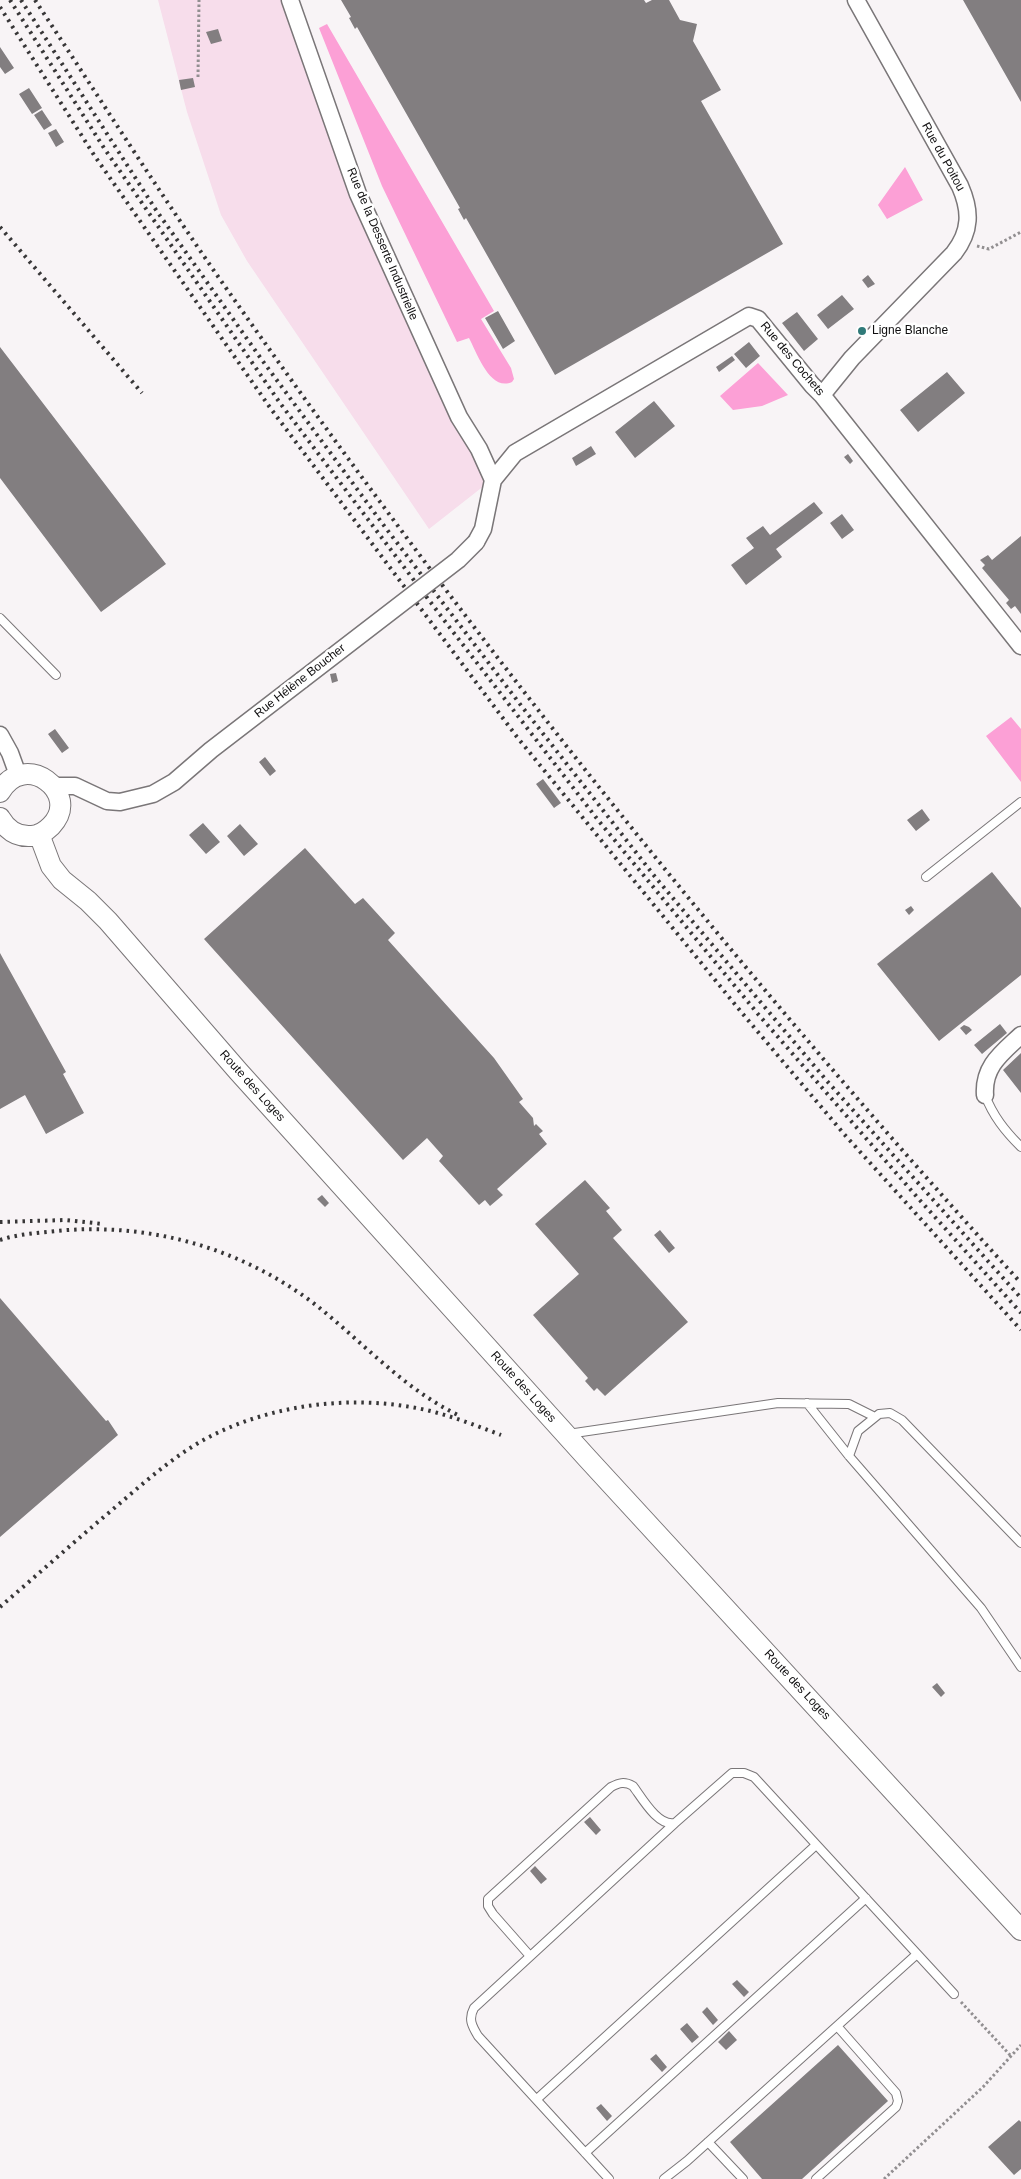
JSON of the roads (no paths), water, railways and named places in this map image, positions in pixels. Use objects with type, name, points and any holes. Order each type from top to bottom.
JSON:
[{"type":"street","name":"Rue de la Desserte Industrielle","points":[[290,0],[358,194],[455,409],[479,449],[494,480]]},
{"type":"street","name":"Rue du Poitou","points":[[822,395],[852,358],[954,253],[963,242],[968,225],[969,211],[966,198],[856,0]]},
{"type":"street","name":"Rue des Cochets","points":[[494,480],[516,453],[749,316],[758,319],[822,395],[1021,646]]},
{"type":"street","name":"Rue Hélène Boucher","points":[[53,786],[75,786],[107,801],[120,802],[153,794],[174,782],[211,750],[458,560],[476,542],[483,529],[494,480]]},
{"type":"street","points":[[0,735],[10,753],[18,775]]},
{"type":"street","points":[[0,792],[4,785],[18,775],[28,773],[43,777],[53,786],[60,806],[56,821],[45,832],[39,834],[21,836],[6,828],[0,818]]},
{"type":"street","name":"Route des Loges","points":[[39,834],[51,866],[62,880],[88,901],[108,921],[238,1071],[566,1434],[1021,1930]]},
{"type":"street","points":[[985,1095],[984,1082],[996,1058],[1021,1035]]},
{"type":"lane","points":[[0,618],[56,675]]},
{"type":"lane","points":[[926,877],[1021,802]]},
{"type":"lane","points":[[985,1095],[992,1112],[1007,1133],[1021,1147]]},
{"type":"lane","points":[[807,1403],[849,1456],[980,1608],[1021,1667]]},
{"type":"lane","points":[[566,1434],[764,1404],[849,1404],[875,1417]]},
{"type":"lane","points":[[849,1456],[858,1431],[879,1414],[890,1413],[902,1420],[1021,1544]]},
{"type":"lane","points":[[608,2179],[478,2036],[471,2025],[470,2015],[474,2008],[530,1956],[732,1773],[744,1772],[754,1777],[954,1994]]},
{"type":"lane","points":[[530,1956],[493,1914],[488,1906],[488,1899],[611,1787],[619,1783],[627,1783],[633,1786],[661,1821],[670,1824],[675,1823]]},
{"type":"lane","points":[[537,2099],[816,1845]]},
{"type":"lane","points":[[585,2154],[866,1898]]},
{"type":"lane","points":[[664,2179],[708,2142],[917,1954]]},
{"type":"lane","points":[[816,2179],[896,2107],[898,2101],[896,2093],[836,2026]]},
{"type":"lane","points":[[708,2142],[742,2179]]},
{"type":"railway","points":[[10,0],[104,148],[280,403],[447,624],[598,820],[758,1014],[1021,1313]]},
{"type":"railway","points":[[21,0],[156,210],[262,360],[385,527],[523,708],[656,878],[827,1081],[1021,1298]]},
{"type":"railway","points":[[35,0],[210,265],[400,529],[499,659],[701,914],[912,1162],[1021,1283]]},
{"type":"railway","points":[[0,7],[94,155],[271,409],[517,737],[742,1013],[844,1134],[1021,1330]]},
{"type":"railway","points":[[0,227],[142,393]]},
{"type":"railway","points":[[0,1222],[66,1220],[103,1224]]},
{"type":"railway","points":[[0,1240],[21,1235],[90,1229],[158,1235],[191,1242],[223,1253],[254,1266],[312,1302],[418,1391],[458,1415]]},
{"type":"railway","points":[[0,1607],[161,1469],[187,1450],[215,1434],[238,1424],[262,1416],[311,1405],[361,1402],[423,1409],[501,1435]]},
{"type":"place","name":"Ligne Blanche","points":[[862,331]]}]
